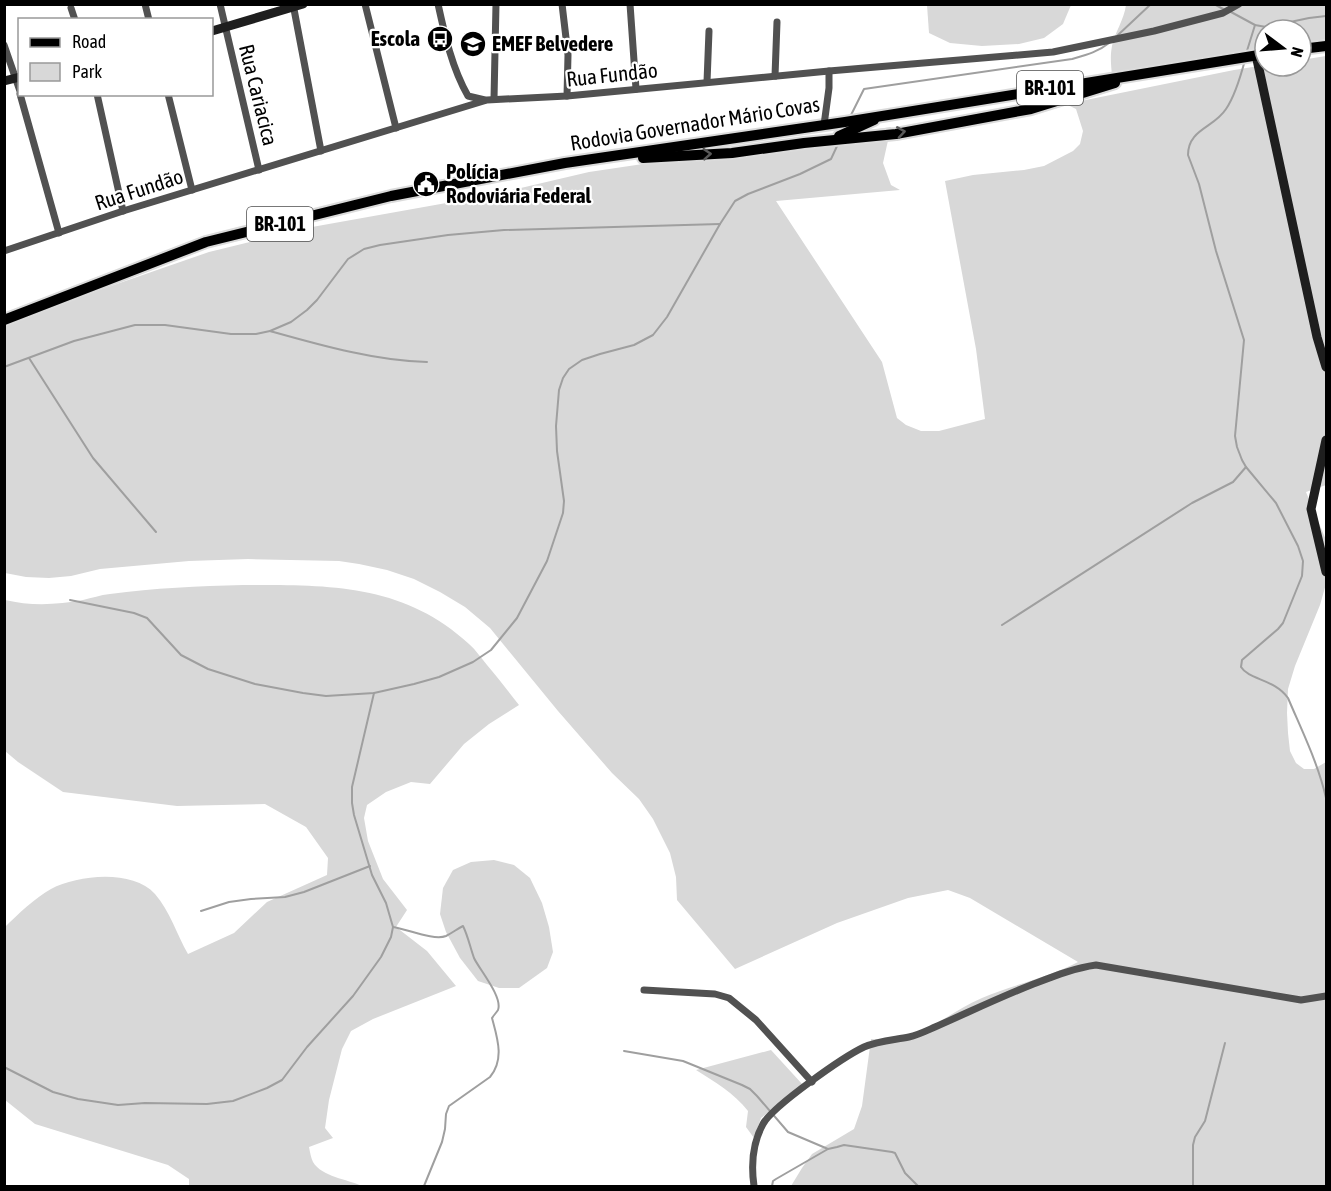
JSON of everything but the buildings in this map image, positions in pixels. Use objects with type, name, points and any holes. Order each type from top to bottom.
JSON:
[{"type":"main road","name":"Rodovia Governador Mário Covas","points":[[4,320],[206,242],[391,196],[565,163],[886,115],[1253,56]]},
{"type":"main road","points":[[565,163],[732,153],[896,134],[1031,109],[1147,73]]},
{"type":"main road","points":[[804,143],[844,135],[886,115]]},
{"type":"street","name":"Rua Cariacica","points":[[220,4],[259,170]]},
{"type":"street","points":[[365,4],[396,128]]},
{"type":"street","points":[[438,4],[444,33],[460,82],[468,96],[491,100],[496,4]]},
{"type":"street","points":[[562,4],[568,55],[567,96]]},
{"type":"street","points":[[630,4],[636,89]]},
{"type":"street","name":"Rua Fundão","points":[[4,251],[123,211],[491,100],[567,96],[829,70],[1053,52],[1154,31],[1223,13],[1239,4]]},
{"type":"street","points":[[213,31],[296,5],[321,151]]},
{"type":"street","points":[[71,8],[74,18]]},
{"type":"street","points":[[775,76],[777,22]]},
{"type":"street","points":[[707,82],[709,31]]},
{"type":"street","points":[[4,45],[18,77],[4,81]]},
{"type":"street","points":[[824,124],[830,87],[829,70]]},
{"type":"street","points":[[1265,78],[1317,338],[1326,368]]},
{"type":"street","points":[[21,96],[59,233]]},
{"type":"street","points":[[97,96],[123,211]]},
{"type":"street","points":[[168,96],[192,190]]},
{"type":"street","points":[[1326,440],[1311,509],[1326,572]]},
{"type":"street","points":[[754,1186],[752,1157],[764,1123],[770,1115],[812,1082],[866,1047],[926,1031],[967,1011],[1084,966],[1105,966],[1300,1000],[1326,996]]},
{"type":"street","points":[[644,990],[721,995],[729,998],[756,1020],[812,1082]]},
{"type":"green space","points":[[927,4],[1071,5],[1063,24],[1044,38],[1019,44],[982,46],[950,43],[929,33]]},
{"type":"green space","points":[[1126,5],[1326,5],[1326,39],[1313,42],[1313,18],[1253,18],[1253,52],[1112,75],[1112,46]]},
{"type":"green space","points":[[1326,56],[1326,485],[1306,492],[1326,540],[1326,584],[1288,689],[1287,713],[1290,751],[1296,763],[1304,769],[1314,769],[1326,762],[1326,1186],[791,1186],[812,1154],[854,1129],[862,1106],[871,1039],[903,1038],[930,1027],[982,998],[1078,962],[970,898],[948,890],[908,898],[837,923],[735,969],[677,900],[676,877],[670,853],[653,819],[639,799],[612,773],[490,628],[465,607],[414,579],[387,570],[339,561],[248,559],[189,561],[100,569],[71,576],[49,578],[5,573],[5,325],[209,252],[312,227],[491,195],[589,172],[891,127],[883,163],[891,185],[900,190],[776,201],[882,362],[897,418],[906,425],[921,431],[939,431],[985,419],[976,349],[945,181],[1044,166],[1073,151],[1080,144],[1083,131],[1076,109],[1066,104],[1253,67],[1253,78],[1313,78],[1313,58]]},
{"type":"green space","points":[[243,585],[334,588],[391,599],[418,609],[444,624],[472,646],[519,705],[489,724],[464,744],[430,784],[411,782],[386,792],[367,805],[364,818],[368,841],[383,879],[407,910],[396,927],[427,951],[456,986],[373,1019],[351,1031],[342,1049],[329,1100],[325,1128],[333,1138],[309,1147],[313,1162],[322,1171],[362,1186],[189,1186],[189,1179],[168,1165],[35,1124],[5,1100],[5,927],[39,897],[51,889],[75,880],[104,877],[133,881],[145,886],[155,894],[169,915],[188,954],[234,933],[267,902],[327,875],[328,858],[306,827],[265,804],[177,806],[63,792],[18,762],[5,751],[5,600],[53,604],[143,590]]},
{"type":"green space","points":[[494,860],[514,865],[530,878],[542,903],[549,927],[553,952],[547,968],[519,988],[499,988],[478,981],[460,958],[446,932],[440,914],[443,888],[453,870],[471,862]]},
{"type":"green space","points":[[771,1050],[803,1085],[761,1118],[754,1138],[746,1127],[748,1111],[743,1105],[724,1088],[696,1070]]},
{"type":"waterway","points":[[1118,35],[1151,4]]},
{"type":"waterway","points":[[1214,4],[1225,10]]},
{"type":"waterway","points":[[1231,12],[1255,25],[1266,27],[1326,16]]},
{"type":"waterway","points":[[1246,54],[1253,31]]},
{"type":"waterway","points":[[850,117],[864,89],[1072,59],[1087,55],[1109,43]]},
{"type":"waterway","points":[[1245,60],[1229,104],[1215,121],[1192,140],[1188,155],[1199,184],[1216,251],[1244,340],[1235,436],[1237,447],[1246,467],[1276,503],[1303,561],[1302,576],[1283,623],[1242,660],[1241,667],[1250,675],[1270,683],[1288,698],[1314,760],[1326,798]]},
{"type":"waterway","points":[[70,600],[134,613],[147,618],[181,655],[208,669],[255,684],[303,693],[326,696],[374,693],[439,677],[473,662],[491,650],[517,618],[547,561],[563,513],[564,501],[556,426],[559,390],[569,369],[582,360],[634,345],[653,335],[667,317],[735,201],[831,159],[838,144]]},
{"type":"waterway","points":[[4,367],[74,341],[135,325],[165,325],[231,334],[256,334],[270,331],[291,322],[307,310],[348,259],[364,249],[380,245],[504,230],[720,224]]},
{"type":"waterway","points":[[270,331],[328,347],[388,359],[427,362]]},
{"type":"waterway","points":[[29,358],[93,458],[156,532]]},
{"type":"waterway","points":[[1002,625],[1192,503],[1233,482],[1246,467]]},
{"type":"waterway","points":[[4,1067],[53,1092],[78,1099],[118,1105],[207,1104],[233,1101],[282,1080],[307,1047],[353,996],[381,957],[391,937],[393,927],[386,903],[372,875],[352,803],[352,787],[374,693]]},
{"type":"waterway","points":[[201,911],[229,902],[285,897],[304,892],[370,866]]},
{"type":"waterway","points":[[393,927],[441,937],[463,926],[474,958],[494,991],[499,1004],[492,1018],[499,1055],[495,1070],[490,1077],[449,1106],[442,1142],[424,1186]]},
{"type":"waterway","points":[[1193,1186],[1193,1145],[1205,1121],[1225,1043]]},
{"type":"waterway","points":[[624,1051],[683,1061],[742,1085],[757,1096],[788,1132],[828,1149]]},
{"type":"waterway","points":[[772,1186],[776,1179],[828,1149],[844,1145],[895,1153],[905,1173],[918,1186]]},
{"type":"place","name":"Escola","points":[[440,39]]},
{"type":"place","name":"EMEF Belvedere","points":[[473,44]]},
{"type":"place","name":"Polícia Rodoviária Federal","points":[[426,184]]}]
